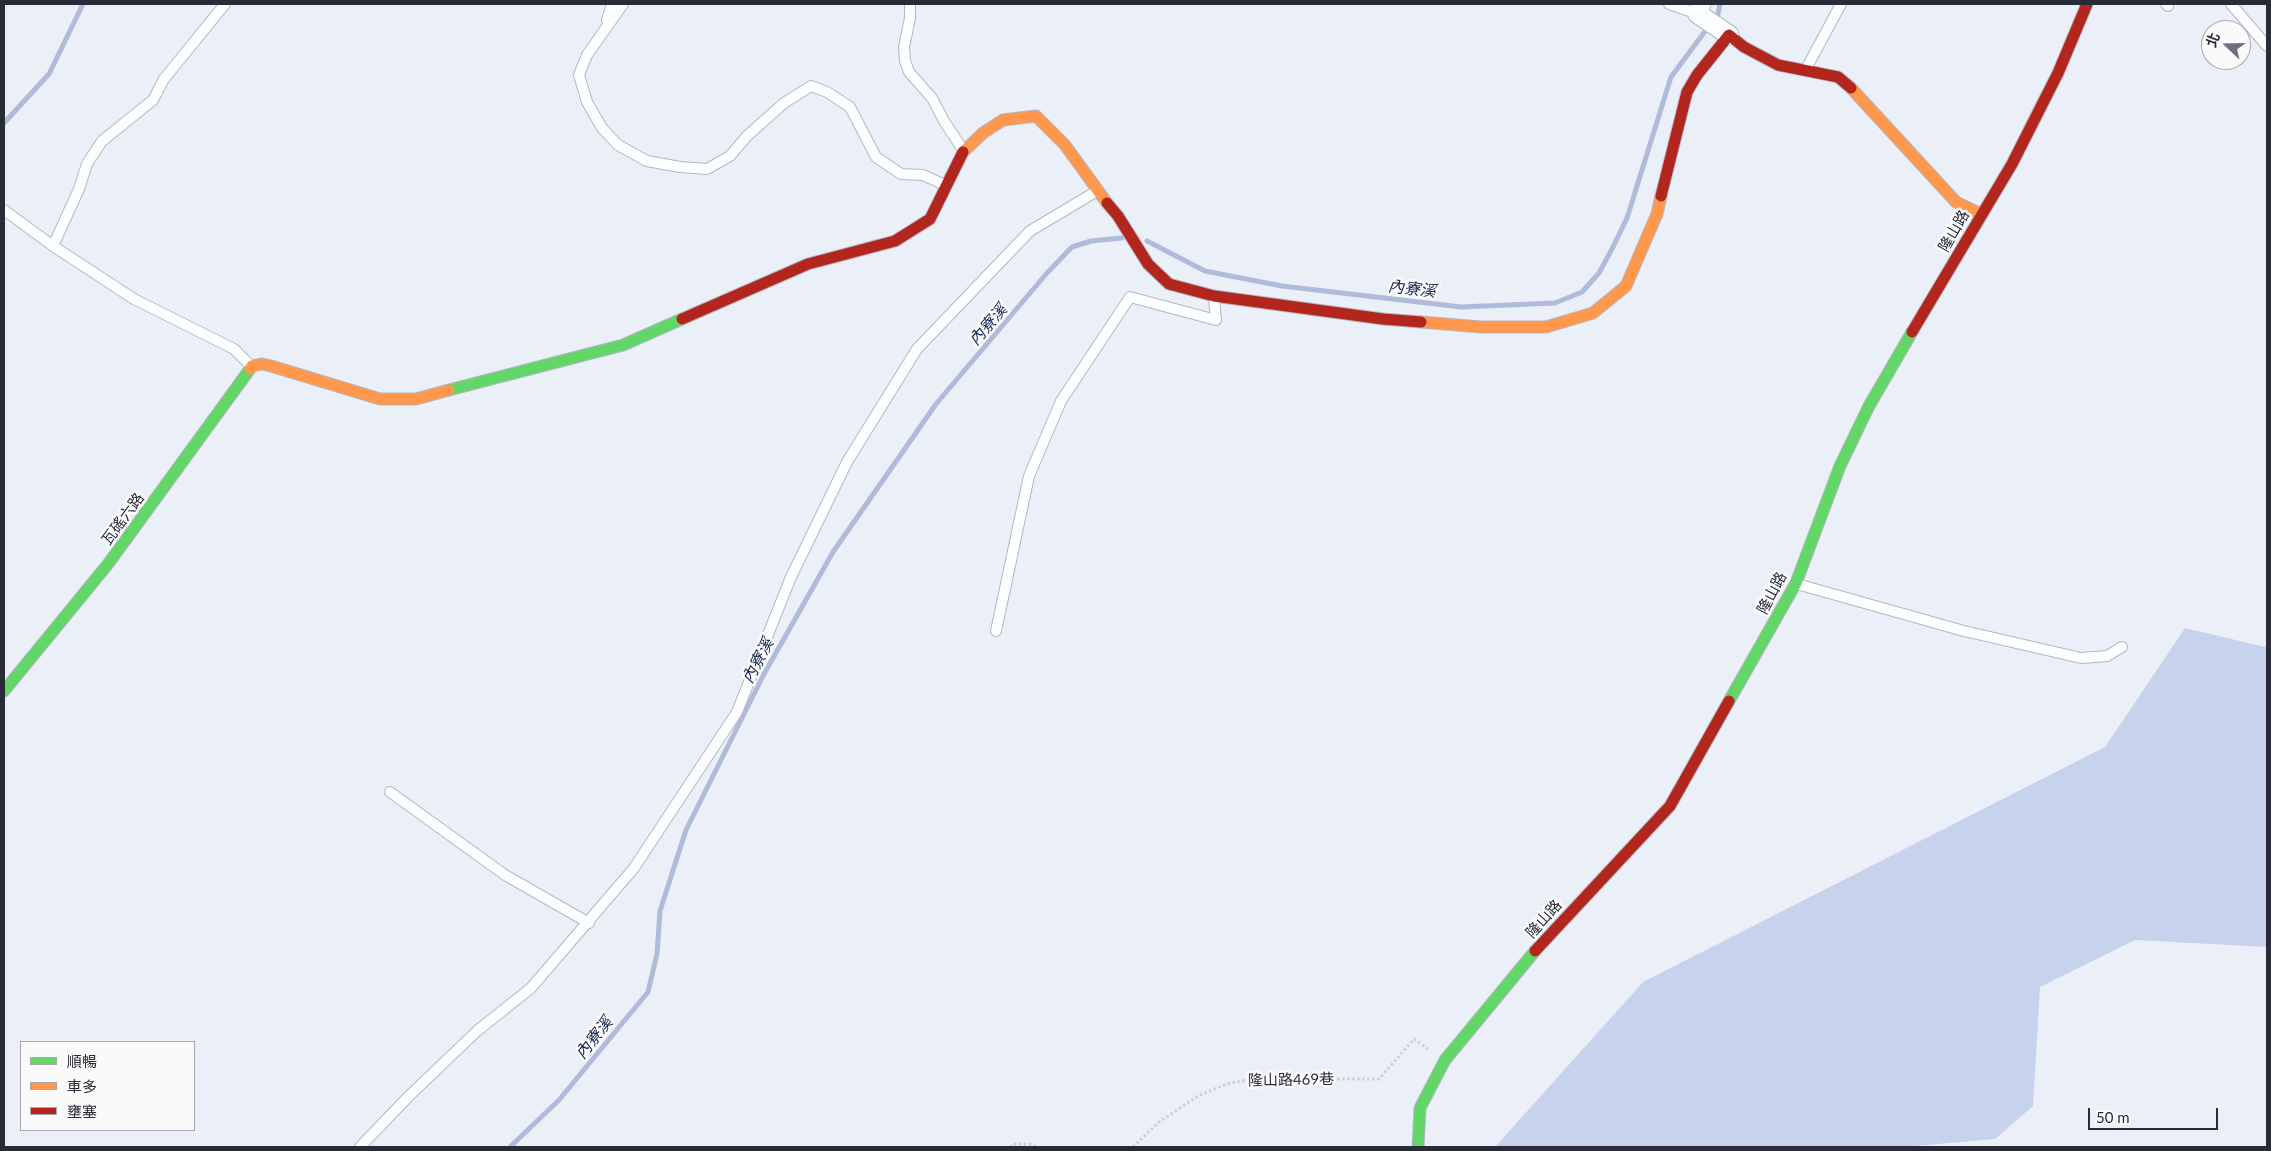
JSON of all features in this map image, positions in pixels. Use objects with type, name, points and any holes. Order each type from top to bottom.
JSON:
[{"type":"street","name":"隆山路","points":[[1418,1147],[1420,1108],[1445,1060],[1549,934],[1670,806],[1796,583],[1840,466],[1869,406],[2026,139],[2058,73],[2087,4]]},
{"type":"street","points":[[1700,9],[1744,47],[1778,65],[1838,77],[1857,93],[1956,202],[1981,214]]},
{"type":"street","points":[[257,365],[380,399],[416,399],[623,345],[808,264],[895,241],[930,220],[964,151],[983,133],[1003,120],[1036,116],[1065,145],[1097,191],[1118,216],[1148,264],[1169,284],[1214,296],[1383,319],[1481,327],[1546,327],[1594,314],[1626,286],[1657,214],[1688,92],[1697,75],[1730,35]]},
{"type":"street","name":"瓦磘六路","points":[[4,691],[108,564],[257,365]]},
{"type":"lane","points":[[53,246],[79,189],[87,164],[102,141],[153,100],[164,79],[225,4]]},
{"type":"lane","points":[[604,28],[612,4]]},
{"type":"lane","points":[[623,4],[604,28],[587,55],[579,75],[587,102],[602,128],[618,145],[647,161],[680,167],[707,169],[730,156],[747,136],[784,103],[811,86],[827,92],[850,107],[876,157],[901,174],[923,175],[946,186]]},
{"type":"lane","points":[[910,4],[910,18],[904,47],[905,61],[909,72],[932,98],[944,121],[964,151]]},
{"type":"lane","points":[[1669,4],[1700,9]]},
{"type":"lane","points":[[1806,70],[1841,4]]},
{"type":"lane","points":[[2231,4],[2267,46]]},
{"type":"lane","points":[[360,1147],[408,1097],[477,1031],[531,988],[589,923],[634,868],[736,712],[791,577],[847,462],[917,349],[1030,231],[1097,191]]},
{"type":"lane","points":[[4,210],[53,246],[134,299],[234,349],[257,365]]},
{"type":"lane","points":[[996,632],[1029,476],[1061,401],[1130,298],[1216,320],[1214,296]]},
{"type":"lane","points":[[1796,583],[1964,632],[2081,658],[2107,656],[2122,647]]},
{"type":"lane","points":[[390,792],[505,875],[589,923]]},
{"type":"path","name":"隆山路469巷","points":[[1133,1147],[1159,1122],[1198,1096],[1226,1084],[1254,1079],[1379,1079],[1414,1040],[1445,1060]]},
{"type":"path","points":[[1010,1147],[1013,1144],[1028,1144],[1037,1147]]},
{"type":"shaded area","points":[[2185,628],[2265,647],[2267,643],[2267,947],[2135,940],[2040,987],[2033,1106],[1995,1139],[1903,1147],[1495,1147],[1643,982],[2105,747]]},
{"type":"waterway","points":[[4,123],[49,74],[83,4]]},
{"type":"waterway","name":"內寮溪","points":[[1714,19],[1718,14],[1720,4]]},
{"type":"waterway","name":"內寮溪","points":[[1147,241],[1205,271],[1282,286],[1461,307],[1555,303],[1582,292],[1599,273],[1627,218],[1671,77],[1709,26]]},
{"type":"waterway","name":"內寮溪","points":[[510,1147],[559,1100],[648,992],[657,954],[660,911],[686,830],[764,674],[833,552],[936,404],[1047,273],[1072,247],[1091,241],[1122,238]]},
{"type":"traffic: fast","points":[[449,390],[623,345],[682,319]]},
{"type":"traffic: fast","points":[[1729,701],[1796,583],[1840,466],[1869,406],[1912,332]]},
{"type":"traffic: fast","points":[[4,691],[108,564],[250,369]]},
{"type":"traffic: fast","points":[[1418,1147],[1420,1108],[1445,1060],[1535,951]]},
{"type":"traffic: slow","points":[[1851,88],[1956,202],[1981,214]]},
{"type":"traffic: slow","points":[[963,152],[983,133],[1003,120],[1036,116],[1065,145],[1107,203]]},
{"type":"traffic: slow","points":[[1421,322],[1481,327],[1546,327],[1593,313],[1626,286],[1657,214],[1661,196]]},
{"type":"traffic: slow","points":[[250,369],[252,366],[262,364],[271,366],[380,399],[416,399],[449,390]]},
{"type":"traffic: jam","points":[[1912,332],[2012,164],[2058,73],[2087,4]]},
{"type":"traffic: jam","points":[[1661,196],[1687,92],[1697,75],[1729,35],[1744,47],[1778,65],[1838,77],[1851,88]]},
{"type":"traffic: jam","points":[[682,319],[808,264],[895,241],[930,219],[963,152]]},
{"type":"traffic: jam","points":[[1107,203],[1118,216],[1148,264],[1169,284],[1214,296],[1383,319],[1421,322]]},
{"type":"traffic: jam","points":[[1535,951],[1670,806],[1729,701]]}]
